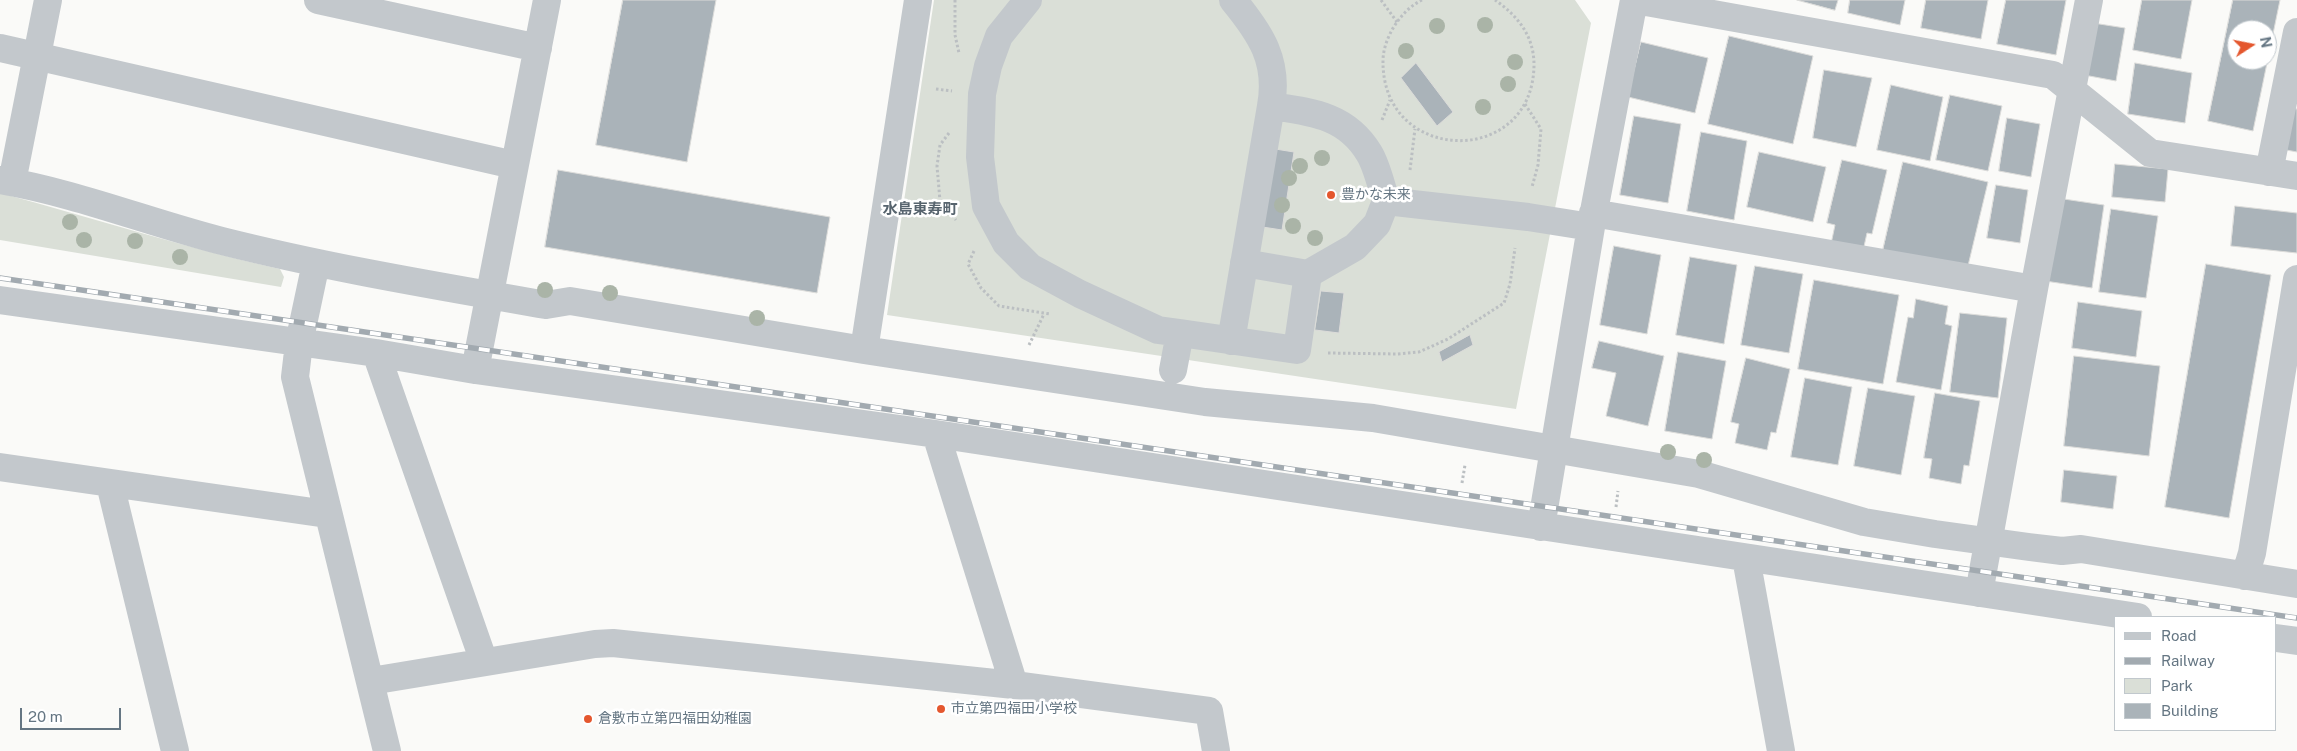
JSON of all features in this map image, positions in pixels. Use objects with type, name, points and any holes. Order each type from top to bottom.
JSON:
[{"type":"street","points":[[48,0],[37,56],[6,181],[116,209],[221,241],[316,263],[546,305],[570,301],[864,350],[1205,402],[1373,418],[1699,474],[1864,522],[1988,542],[2062,551],[2081,549],[2297,584]]},
{"type":"street","points":[[318,0],[538,48]]},
{"type":"street","points":[[475,370],[547,0]]},
{"type":"street","points":[[864,350],[918,0]]},
{"type":"street","points":[[1028,0],[999,36],[988,66],[982,94],[980,157],[986,206],[1006,243],[1030,267],[1080,294],[1158,330],[1297,350],[1308,274]]},
{"type":"street","points":[[1230,341],[1274,86],[1272,66],[1256,28],[1233,0]]},
{"type":"street","points":[[1541,527],[1592,220],[1634,0],[2053,75],[2150,153],[2297,176]]},
{"type":"street","points":[[1979,593],[2034,288],[2089,0]]},
{"type":"street","points":[[2269,172],[2297,32]]},
{"type":"street","points":[[0,48],[514,165]]},
{"type":"street","points":[[1244,263],[1308,274],[1355,247],[1377,224],[1386,200],[1369,153],[1348,128],[1325,116],[1271,106]]},
{"type":"street","points":[[1386,200],[1528,217],[1592,220],[2034,288]]},
{"type":"street","points":[[316,263],[299,343],[295,377],[327,514],[371,681],[387,751]]},
{"type":"street","points":[[2245,576],[2252,553],[2297,279]]},
{"type":"street","points":[[0,300],[376,353],[475,370],[936,434],[2131,616]]},
{"type":"street","points":[[1173,370],[1180,333]]},
{"type":"street","points":[[376,353],[484,662]]},
{"type":"street","points":[[936,434],[1014,685]]},
{"type":"street","points":[[0,467],[327,514]]},
{"type":"street","points":[[110,484],[175,751]]},
{"type":"street","points":[[1746,558],[1781,751]]},
{"type":"street","points":[[2277,638],[2297,641]]},
{"type":"street","points":[[371,681],[595,644],[614,643],[1014,685],[1209,711],[1216,751]]},
{"type":"path","points":[[1382,0],[1397,22]]},
{"type":"path","points":[[1422,0],[1416,3],[1397,22],[1388,40],[1383,59],[1384,80],[1391,100],[1401,116],[1415,129],[1438,139],[1463,142],[1488,137],[1509,124],[1525,104],[1534,80],[1534,55],[1526,31],[1511,11],[1495,0]]},
{"type":"path","points":[[906,85],[982,94]]},
{"type":"path","points":[[1297,350],[1348,355],[1419,352],[1456,334],[1504,303],[1510,284],[1515,247],[1528,217],[1531,193],[1538,165],[1541,129],[1525,104]]},
{"type":"path","points":[[1027,350],[1044,314]]},
{"type":"path","points":[[1461,493],[1466,457]]},
{"type":"path","points":[[1615,514],[1619,486]]},
{"type":"green space","points":[[934,0],[1575,0],[1591,23],[1516,409],[887,315]]},
{"type":"green space","points":[[0,193],[280,269],[284,277],[281,287],[0,240]]},
{"type":"building","points":[[623,0],[716,0],[687,162],[596,145]]},
{"type":"building","points":[[1797,0],[1838,0],[1835,10]]},
{"type":"building","points":[[1850,0],[1905,0],[1900,25],[1848,13]]},
{"type":"building","points":[[1926,0],[1988,0],[1981,39],[1921,28]]},
{"type":"building","points":[[2006,0],[2066,0],[2056,55],[1997,44]]},
{"type":"building","points":[[2142,0],[2192,0],[2181,59],[2133,50]]},
{"type":"building","points":[[2233,0],[2280,0],[2276,20],[2229,20]]},
{"type":"building","points":[[2093,23],[2125,28],[2116,81],[2084,75]]},
{"type":"building","points":[[2227,29],[2227,70],[2266,70],[2253,131],[2208,121]]},
{"type":"building","points":[[1729,36],[1813,56],[1793,144],[1708,124]]},
{"type":"building","points":[[1641,42],[1708,58],[1695,113],[1628,97]]},
{"type":"building","points":[[1416,63],[1453,112],[1437,126],[1401,78]]},
{"type":"building","points":[[2135,63],[2192,73],[2185,123],[2128,114]]},
{"type":"building","points":[[1824,70],[1872,78],[1856,147],[1813,138]]},
{"type":"building","points":[[1891,85],[1943,97],[1930,161],[1877,150]]},
{"type":"building","points":[[1950,95],[2002,106],[1988,171],[1936,160]]},
{"type":"building","points":[[2289,108],[2297,109],[2297,152],[2281,149]]},
{"type":"building","points":[[1634,116],[1681,124],[1668,203],[1620,195]]},
{"type":"building","points":[[2007,118],[2040,124],[2031,177],[1999,171]]},
{"type":"building","points":[[1701,132],[1747,141],[1734,220],[1687,211]]},
{"type":"building","points":[[1269,148],[1294,152],[1282,230],[1256,226]]},
{"type":"building","points":[[1759,152],[1826,167],[1813,222],[1747,207]]},
{"type":"building","points":[[1842,160],[1887,170],[1872,234],[1867,233],[1863,251],[1831,244],[1835,225],[1827,223]]},
{"type":"building","points":[[1903,162],[1988,182],[1967,270],[1883,250]]},
{"type":"building","points":[[2115,164],[2168,169],[2165,202],[2112,197]]},
{"type":"building","points":[[558,170],[830,217],[817,293],[545,247]]},
{"type":"building","points":[[1996,185],[2028,190],[2020,243],[1987,238]]},
{"type":"building","points":[[2057,198],[2104,205],[2092,288],[2045,281]]},
{"type":"building","points":[[2235,206],[2297,213],[2297,253],[2231,246]]},
{"type":"building","points":[[2111,209],[2158,216],[2146,298],[2099,292]]},
{"type":"building","points":[[1614,246],[1661,255],[1647,334],[1600,325]]},
{"type":"building","points":[[1690,257],[1737,265],[1724,344],[1676,335]]},
{"type":"building","points":[[2206,264],[2271,275],[2229,518],[2165,507]]},
{"type":"building","points":[[1755,266],[1803,274],[1789,353],[1741,345]]},
{"type":"building","points":[[1814,280],[1899,295],[1883,384],[1798,369]]},
{"type":"building","points":[[1321,291],[1344,293],[1339,333],[1315,330]]},
{"type":"building","points":[[1916,299],[1948,306],[1945,324],[1952,326],[1941,390],[1896,382],[1908,317],[1913,318]]},
{"type":"building","points":[[2078,302],[2142,311],[2136,357],[2072,348]]},
{"type":"building","points":[[1960,313],[2007,318],[1998,398],[1950,392]]},
{"type":"building","points":[[1470,335],[1473,345],[1442,362],[1439,352]]},
{"type":"building","points":[[1599,341],[1664,356],[1648,426],[1606,416],[1616,373],[1592,368]]},
{"type":"building","points":[[1678,352],[1726,361],[1712,439],[1665,431]]},
{"type":"building","points":[[2074,356],[2160,366],[2149,456],[2064,446]]},
{"type":"building","points":[[1746,358],[1790,369],[1776,433],[1771,432],[1767,450],[1735,443],[1739,424],[1731,422]]},
{"type":"building","points":[[1805,378],[1852,387],[1838,465],[1791,457]]},
{"type":"building","points":[[1868,388],[1915,396],[1901,475],[1854,466]]},
{"type":"building","points":[[1935,393],[1980,401],[1969,466],[1964,465],[1961,484],[1929,478],[1932,459],[1924,458]]},
{"type":"building","points":[[2064,470],[2117,476],[2113,509],[2061,502]]},
{"type":"railway","points":[[0,278],[2297,618]]},
{"type":"place","name":"豊かな未来","points":[[1331,195]]},
{"type":"place","name":"市立第四福田小学校","points":[[941,709]]},
{"type":"place","name":"倉敷市立第四福田幼稚園","points":[[588,719]]},
{"type":"district","name":"水島東寿町","points":[[920,209]]}]
